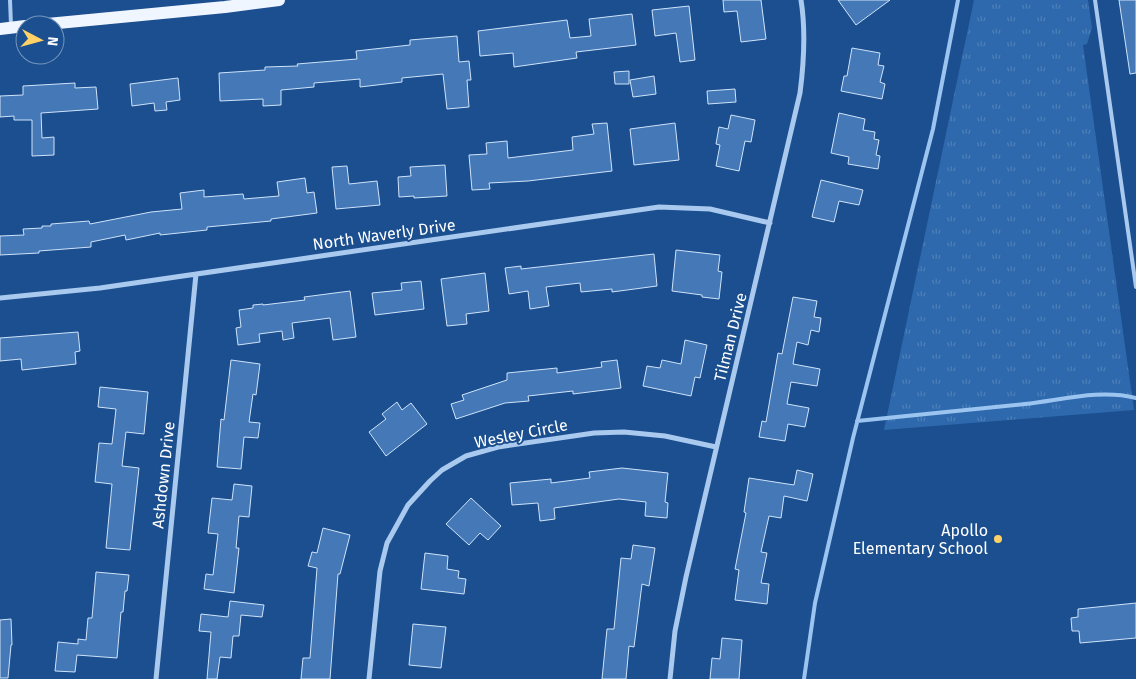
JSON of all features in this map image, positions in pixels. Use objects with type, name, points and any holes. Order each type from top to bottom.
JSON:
[{"type":"main road","points":[[65,22],[279,0]]},
{"type":"street","name":"Tilman Drive","points":[[670,679],[679,608],[794,122],[803,69],[804,28],[801,0]]},
{"type":"street","name":"North Waverly Drive","points":[[0,298],[100,288],[660,207],[710,209],[770,222]]},
{"type":"street","name":"Ashdown Drive","points":[[156,679],[196,274]]},
{"type":"street","name":"Wesley Circle","points":[[369,679],[380,572],[388,543],[408,505],[442,470],[466,456],[498,446],[594,433],[624,432],[665,436],[716,447]]},
{"type":"lane","points":[[6,28],[10,0]]},
{"type":"lane","points":[[1095,0],[1136,287]]},
{"type":"lane","points":[[1130,249],[1136,248]]},
{"type":"green space","points":[[974,0],[1088,0],[1092,28],[1087,44],[1083,45],[1134,410],[884,430]]},
{"type":"building","points":[[723,0],[761,0],[766,39],[741,42],[737,11],[724,12]]},
{"type":"building","points":[[838,0],[890,0],[856,25]]},
{"type":"building","points":[[1119,0],[1136,0],[1136,73],[1130,74]]},
{"type":"building","points":[[689,6],[695,60],[680,62],[676,33],[655,36],[652,10]]},
{"type":"building","points":[[632,14],[636,45],[576,52],[577,58],[514,67],[513,53],[480,56],[478,31],[567,20],[570,38],[591,36],[589,19]]},
{"type":"building","points":[[457,36],[459,62],[469,61],[471,80],[467,80],[469,107],[447,109],[443,74],[402,78],[402,82],[360,87],[360,79],[314,83],[314,87],[281,90],[281,105],[263,106],[263,99],[220,101],[219,73],[265,70],[265,67],[298,66],[297,64],[357,59],[356,51],[410,45],[410,40]]},
{"type":"building","points":[[852,48],[880,53],[878,65],[884,66],[880,82],[885,84],[882,99],[841,91],[844,76],[847,76]]},
{"type":"building","points":[[629,71],[629,84],[615,84],[614,72]]},
{"type":"building","points":[[654,76],[656,94],[633,97],[630,80]]},
{"type":"building","points":[[178,78],[180,100],[166,102],[167,110],[155,111],[154,103],[132,106],[130,84]]},
{"type":"building","points":[[75,83],[75,88],[96,87],[98,109],[41,113],[42,138],[54,137],[54,155],[32,156],[32,120],[14,120],[14,116],[0,117],[0,96],[23,95],[23,86]]},
{"type":"building","points":[[735,89],[736,102],[708,104],[707,91]]},
{"type":"building","points":[[839,113],[865,119],[863,130],[875,132],[874,139],[879,140],[876,155],[880,156],[878,169],[848,164],[849,157],[831,153]]},
{"type":"building","points":[[731,115],[755,120],[751,142],[745,141],[739,171],[716,166],[720,145],[716,144],[719,127],[728,129]]},
{"type":"building","points":[[607,123],[612,171],[528,181],[489,183],[490,189],[472,190],[469,155],[487,154],[486,143],[507,141],[508,158],[573,150],[572,137],[594,134],[592,124]]},
{"type":"building","points":[[675,123],[679,160],[634,165],[630,129]]},
{"type":"building","points":[[445,165],[447,196],[399,197],[398,177],[411,176],[410,167]]},
{"type":"building","points":[[347,166],[349,184],[377,181],[380,205],[336,209],[332,167]]},
{"type":"building","points":[[305,178],[307,193],[314,192],[317,213],[271,219],[271,221],[207,227],[207,230],[160,235],[160,233],[126,240],[125,235],[91,242],[91,247],[0,255],[0,236],[24,235],[23,229],[42,228],[42,226],[51,226],[51,224],[89,221],[90,224],[151,212],[182,209],[180,193],[204,190],[204,197],[243,194],[244,199],[279,196],[277,182]]},
{"type":"building","points":[[821,180],[863,190],[859,205],[839,201],[834,222],[812,217]]},
{"type":"building","points":[[676,250],[720,255],[718,271],[722,272],[719,299],[672,291]]},
{"type":"building","points":[[654,254],[657,286],[612,292],[612,289],[581,292],[580,283],[546,287],[549,306],[530,309],[528,291],[509,294],[505,268],[521,266],[521,269]]},
{"type":"building","points":[[485,273],[489,311],[466,314],[467,324],[447,326],[441,279]]},
{"type":"building","points":[[421,281],[424,309],[375,315],[372,293],[402,290],[401,283]]},
{"type":"building","points":[[350,291],[356,337],[333,340],[330,318],[292,323],[294,338],[283,340],[282,331],[259,334],[260,342],[238,345],[236,328],[241,327],[239,310],[253,308],[253,305],[305,300],[304,297]]},
{"type":"building","points":[[793,297],[817,301],[814,317],[821,318],[819,332],[811,330],[808,345],[797,342],[793,364],[820,369],[817,386],[791,382],[787,404],[809,408],[805,427],[788,424],[785,441],[759,437],[762,421],[766,422],[778,353],[782,354]]},
{"type":"building","points":[[78,332],[80,351],[75,352],[76,364],[22,370],[21,359],[0,361],[0,338]]},
{"type":"building","points":[[685,340],[707,345],[700,378],[695,377],[691,396],[643,386],[647,366],[660,368],[662,360],[681,364]]},
{"type":"building","points":[[231,360],[260,364],[256,395],[253,394],[249,422],[260,423],[258,438],[244,437],[241,469],[217,467],[221,419],[224,420]]},
{"type":"building","points":[[617,360],[621,388],[573,394],[573,391],[528,396],[529,401],[505,403],[456,419],[451,404],[464,400],[462,395],[507,380],[507,373],[557,368],[557,373],[602,367],[601,362]]},
{"type":"building","points":[[100,387],[148,392],[144,434],[126,432],[122,466],[139,468],[130,550],[106,548],[112,484],[95,482],[99,443],[112,444],[116,409],[98,407]]},
{"type":"building","points":[[397,402],[402,410],[411,403],[427,424],[386,456],[369,432],[386,419],[382,414]]},
{"type":"building","points":[[622,468],[668,473],[665,502],[668,503],[667,518],[645,516],[646,502],[619,499],[554,508],[555,519],[540,521],[538,503],[512,505],[510,483],[551,479],[551,483],[590,478],[589,472]]},
{"type":"building","points":[[797,470],[813,474],[807,501],[784,496],[781,518],[769,516],[761,552],[767,553],[761,583],[769,584],[767,604],[735,600],[739,570],[735,569],[746,513],[744,512],[749,478],[794,485]]},
{"type":"building","points":[[234,484],[252,486],[249,517],[239,516],[236,548],[239,548],[234,593],[204,589],[206,574],[213,575],[218,534],[208,533],[212,498],[232,500]]},
{"type":"building","points":[[471,498],[501,526],[488,540],[480,533],[469,545],[446,524]]},
{"type":"building","points":[[323,528],[350,535],[340,574],[338,574],[330,679],[301,679],[303,658],[310,658],[317,568],[308,566],[312,552],[317,553]]},
{"type":"building","points":[[633,545],[655,548],[649,586],[642,584],[634,647],[629,646],[626,679],[602,679],[607,629],[614,629],[621,558],[631,559]]},
{"type":"building","points":[[425,553],[448,556],[447,569],[459,571],[458,578],[466,579],[464,594],[421,589]]},
{"type":"building","points":[[96,572],[129,575],[123,612],[121,612],[117,658],[77,655],[75,672],[55,671],[58,642],[78,644],[78,639],[86,640],[88,618],[92,618]]},
{"type":"building","points":[[230,601],[264,605],[262,617],[241,615],[239,636],[233,636],[231,658],[220,657],[217,679],[207,679],[211,632],[199,631],[201,614],[228,617]]},
{"type":"building","points":[[1136,603],[1136,638],[1080,643],[1079,631],[1072,631],[1071,618],[1078,617],[1078,609]]},
{"type":"building","points":[[11,619],[12,645],[8,678],[0,678],[0,620]]},
{"type":"building","points":[[413,624],[446,627],[441,668],[409,665]]},
{"type":"building","points":[[722,638],[742,640],[739,679],[710,679],[712,658],[720,659]]},
{"type":"waterway","points":[[804,679],[815,603],[853,438],[933,129],[958,0]]},
{"type":"waterway","points":[[857,421],[1025,404],[1081,396],[1109,395],[1136,398]]},
{"type":"place","name":"Apollo Elementary School","points":[[998,539]]}]
